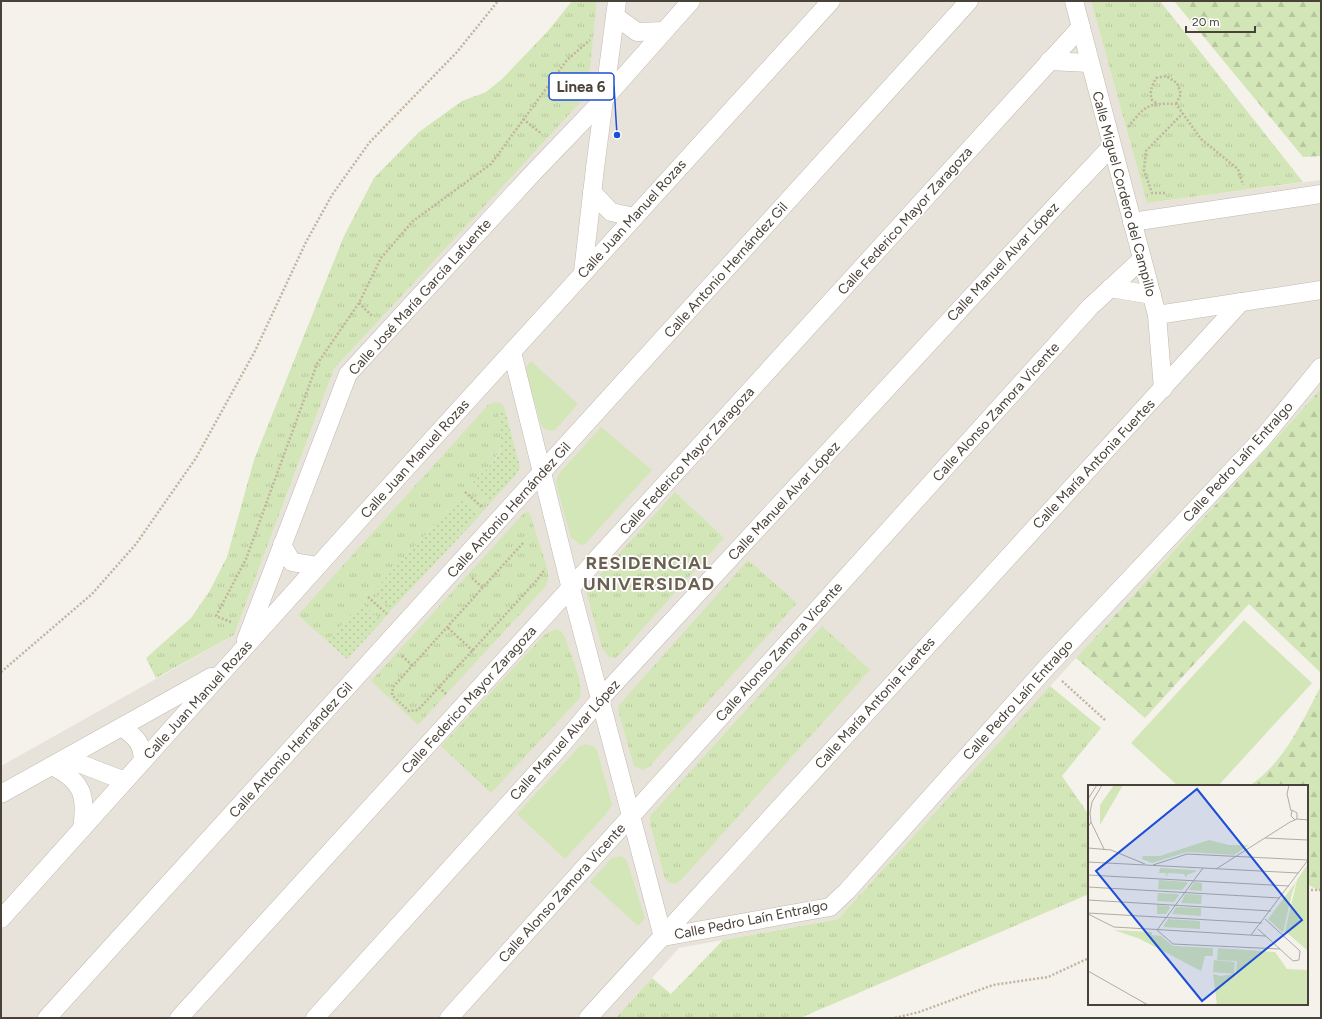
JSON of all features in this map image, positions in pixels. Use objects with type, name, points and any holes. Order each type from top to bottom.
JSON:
[{"type":"street","name":"Calle José María García Lafuente","points":[[242,650],[348,374],[532,174],[605,98],[691,1]]},
{"type":"street","name":"Calle Juan Manuel Rozas","points":[[1,919],[317,566],[831,1]]},
{"type":"street","name":"Calle Antonio Hernández Gil","points":[[47,1018],[969,1]]},
{"type":"street","name":"Calle Miguel Cordero del Campillo","points":[[1074,1],[1111,147],[1157,315],[1163,389]]},
{"type":"street","points":[[616,9],[638,32],[664,31]]},
{"type":"street","points":[[583,272],[616,9]]},
{"type":"street","name":"Calle Federico Mayor Zaragoza","points":[[180,1018],[1081,27]]},
{"type":"street","points":[[1049,61],[1089,63]]},
{"type":"street","name":"Calle Manuel Alvar López","points":[[315,1018],[560,747],[601,698],[1054,206],[1111,147]]},
{"type":"street","points":[[592,192],[612,212],[634,217]]},
{"type":"street","points":[[1132,222],[1321,194]]},
{"type":"street","name":"Calle Alonso Zamora Vicente","points":[[449,1018],[1090,308],[1142,259]]},
{"type":"street","points":[[1110,288],[1152,295]]},
{"type":"street","points":[[1157,315],[1321,290]]},
{"type":"street","name":"Calle María Antonia Fuertes","points":[[588,1018],[1241,302]]},
{"type":"street","points":[[512,352],[571,589],[663,937]]},
{"type":"street","name":"Calle Pedro Laín Entralgo","points":[[663,937],[830,907],[847,891],[1046,668],[1260,440],[1321,367]]},
{"type":"street","points":[[282,545],[292,562],[317,566]]},
{"type":"street","points":[[1,794],[224,670]]},
{"type":"street","points":[[122,727],[134,736],[142,747],[143,761]]},
{"type":"street","points":[[52,766],[76,762],[125,781]]},
{"type":"street","points":[[52,766],[68,774],[81,790],[85,809],[82,829]]},
{"type":"path","points":[[1,672],[92,594],[136,544],[196,458],[255,351],[306,242],[332,195],[369,143],[457,52],[498,1]]},
{"type":"path","points":[[1156,103],[1152,100],[1150,94],[1151,89],[1156,78],[1166,76],[1177,83],[1181,94],[1176,104]]},
{"type":"path","points":[[1111,147],[1144,108],[1156,103],[1176,104],[1201,139],[1238,169],[1249,204]]},
{"type":"path","points":[[1165,193],[1152,192],[1144,170],[1146,151],[1183,113]]},
{"type":"path","points":[[523,543],[448,628],[393,687],[392,695],[409,711],[418,710],[537,580],[548,565]]},
{"type":"path","points":[[472,578],[484,588]]},
{"type":"path","points":[[448,628],[473,651]]},
{"type":"path","points":[[402,656],[413,666]]},
{"type":"path","points":[[1046,668],[1105,720]]},
{"type":"path","points":[[1308,890],[1321,890]]},
{"type":"path","points":[[896,1018],[919,1012],[993,985],[1048,976],[1088,958]]},
{"type":"shaded area","points":[[597,1],[1091,1],[1147,203],[1321,180],[1321,389],[838,919],[679,948],[616,1018],[1,1018],[1,766],[234,635],[334,369],[586,95]]},
{"type":"green space","points":[[572,1],[597,1],[587,95],[334,369],[234,635],[156,678],[146,658],[191,618],[209,592],[227,557],[254,460],[344,236],[374,178],[419,132],[462,101],[486,92],[502,79],[548,31]]},
{"type":"green space","points":[[1091,1],[1160,1],[1303,182],[1147,203]]},
{"type":"green space","points":[[1174,1],[1321,1],[1321,156],[1303,157]]},
{"type":"green space","points":[[531,361],[578,404],[554,431],[544,429],[541,424],[525,368]]},
{"type":"green space","points":[[1321,389],[1321,673],[1249,604],[1145,718],[1076,658]]},
{"type":"green space","points":[[495,402],[501,403],[504,407],[501,407],[501,447],[491,464],[472,484],[492,501],[479,516],[459,498],[373,592],[392,609],[382,621],[362,603],[327,641],[298,615],[488,405]]},
{"type":"green space","points":[[501,407],[504,407],[520,467],[516,475],[492,501],[472,484],[493,462],[501,447],[499,412]]},
{"type":"green space","points":[[601,427],[652,470],[585,544],[581,545],[571,538],[556,483],[558,475]]},
{"type":"green space","points":[[675,492],[724,538],[620,654],[615,658],[609,657],[602,648],[587,595],[587,589]]},
{"type":"green space","points":[[459,498],[479,516],[392,609],[373,592]]},
{"type":"green space","points":[[528,512],[530,514],[548,571],[546,586],[418,725],[371,681],[524,513]]},
{"type":"green space","points":[[748,560],[797,603],[649,767],[643,770],[634,766],[618,710],[619,705]]},
{"type":"green space","points":[[362,603],[382,621],[347,659],[327,641]]},
{"type":"green space","points":[[1244,620],[1312,683],[1219,785],[1177,785],[1131,743]]},
{"type":"green space","points":[[822,626],[870,670],[681,880],[675,884],[668,882],[665,879],[650,823],[650,816]]},
{"type":"green space","points":[[556,629],[561,631],[565,637],[573,659],[580,684],[580,698],[491,793],[441,746],[545,634]]},
{"type":"green space","points":[[1050,686],[1101,728],[1062,776],[1088,814],[1088,894],[800,1018],[616,1018],[652,978],[671,994],[723,940],[838,919]]},
{"type":"green space","points":[[1321,686],[1321,892],[1308,885],[1308,785],[1250,785],[1272,766],[1291,741]]},
{"type":"green space","points":[[585,744],[593,746],[597,750],[612,805],[606,814],[565,859],[517,814],[579,747]]},
{"type":"green space","points":[[622,856],[627,861],[645,918],[638,926],[590,882],[612,858]]},
{"type":"place","name":"Linea 6","points":[[617,135]]},
{"type":"district","name":"RESIDENCIAL UNIVERSIDAD","points":[[649,573]]}]
